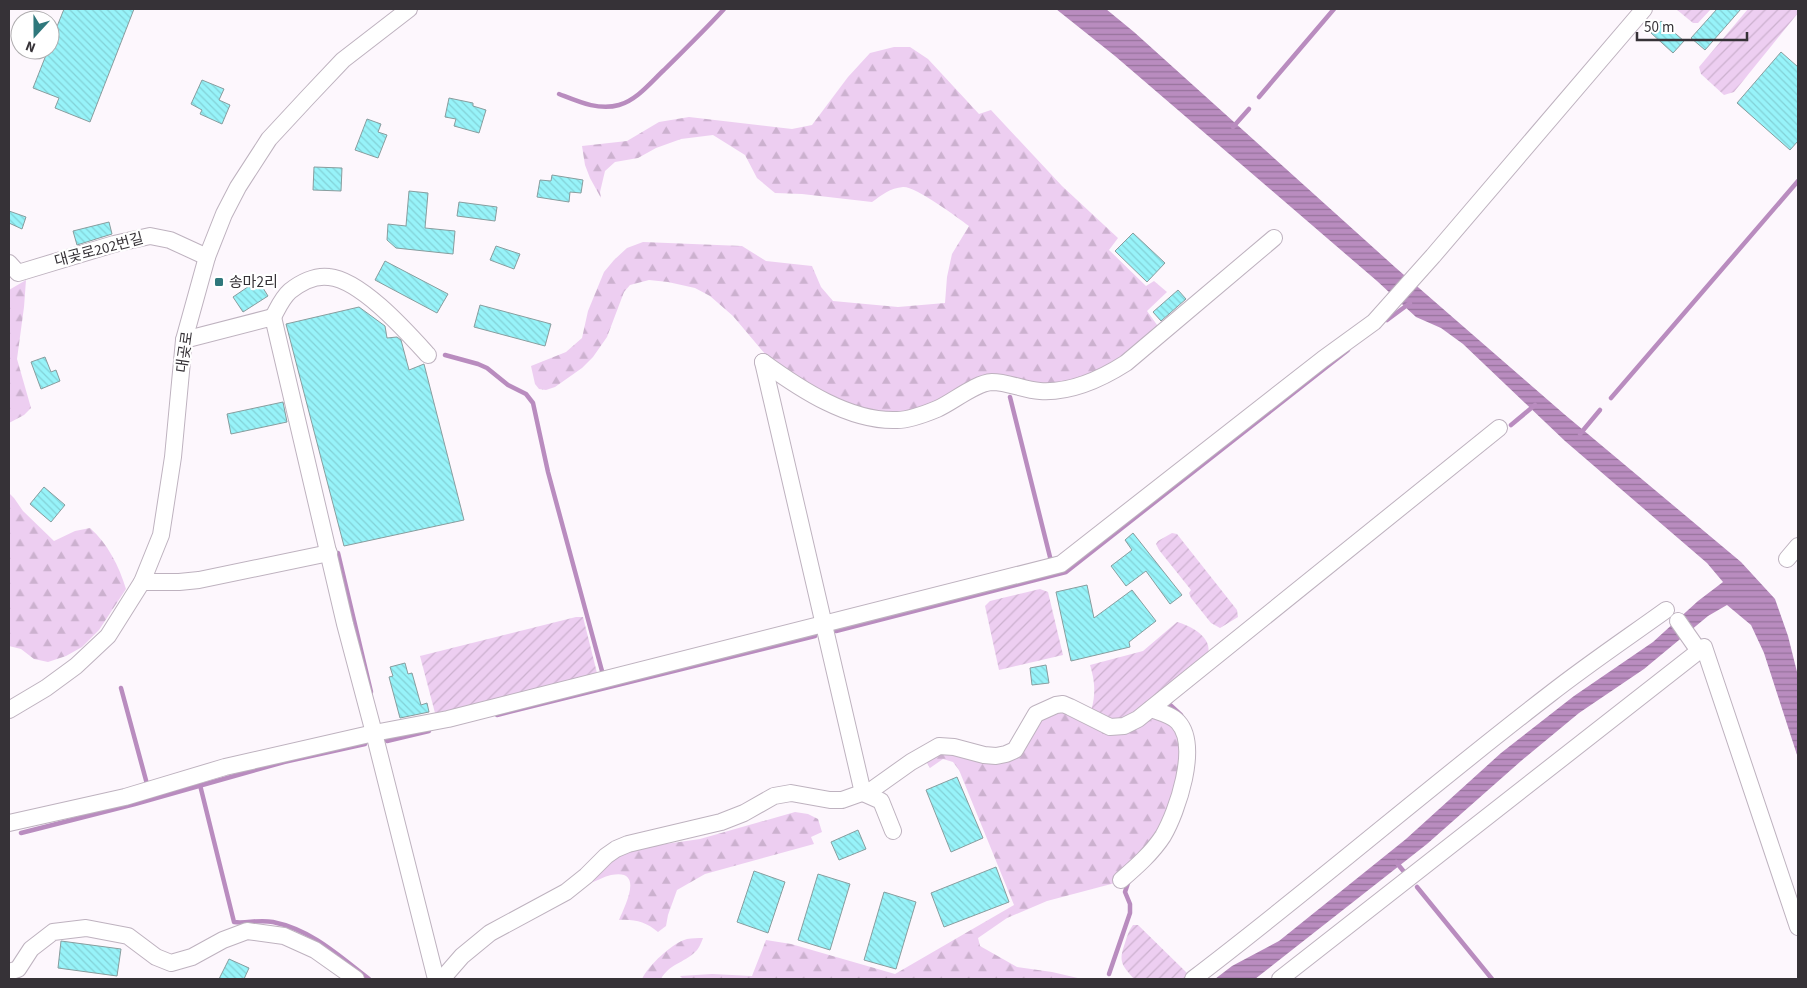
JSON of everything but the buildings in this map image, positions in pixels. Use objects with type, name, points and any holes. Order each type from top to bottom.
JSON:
[{"type":"street","name":"대곶로","points":[[9,710],[54,683],[76,666],[108,636],[142,582],[161,535],[173,457],[184,340],[207,257],[224,214],[238,187],[270,139],[343,60],[409,9]]},
{"type":"street","points":[[9,823],[124,797],[225,766],[374,733],[448,719],[1061,564],[1323,359],[1374,322],[1433,256],[1644,9]]},
{"type":"street","name":"대곶로202번길","points":[[12,272],[150,236],[170,240],[207,257]]},
{"type":"street","points":[[863,793],[763,362],[812,394],[860,416],[880,419],[898,420],[914,417],[937,409],[982,384],[991,382],[1040,391],[1056,391],[1070,388],[1099,378],[1126,363],[1274,238]]},
{"type":"street","points":[[428,355],[405,329],[380,306],[339,279],[327,276],[310,279],[290,291],[273,317],[345,624],[436,979]]},
{"type":"street","points":[[184,340],[273,317]]},
{"type":"street","points":[[442,979],[462,956],[490,932],[566,892],[616,849],[653,837],[722,822],[744,814],[774,796],[791,793],[830,800],[842,800],[874,789],[911,762],[938,746],[954,747],[984,755],[996,756],[1006,754],[1015,750],[1036,714],[1056,705],[1063,704],[1110,727],[1124,726],[1138,720],[1499,428]]},
{"type":"street","points":[[1787,559],[1798,546]]},
{"type":"street","points":[[142,582],[200,580],[329,553]]},
{"type":"street","points":[[1193,979],[1253,934],[1543,699],[1672,616],[1699,651]]},
{"type":"street","points":[[1280,979],[1704,648],[1798,927]]},
{"type":"street","points":[[1121,880],[1146,858],[1163,835],[1176,807],[1184,778],[1187,752],[1185,732],[1178,722],[1170,716],[1151,709]]},
{"type":"street","points":[[863,793],[881,801],[893,831]]},
{"type":"street","points":[[9,972],[18,970],[31,949],[53,932],[86,928],[128,936],[156,957],[171,963],[192,957],[223,940],[247,931],[284,936],[315,950],[356,979]]},
{"type":"green space","points":[[1676,9],[1711,9],[1698,23],[1693,23]]},
{"type":"green space","points":[[1748,9],[1798,9],[1798,13],[1734,92],[1724,95],[1701,74],[1699,67]]},
{"type":"green space","points":[[894,47],[910,47],[928,59],[979,114],[991,110],[1062,186],[1118,238],[1109,250],[1146,286],[1154,281],[1167,292],[1147,311],[1160,329],[1122,359],[1078,380],[1049,386],[993,376],[908,413],[881,414],[854,408],[788,372],[766,355],[733,316],[710,296],[695,288],[649,280],[630,285],[624,292],[607,337],[593,357],[582,368],[555,387],[546,390],[539,389],[535,384],[531,366],[566,352],[582,338],[588,311],[604,272],[627,248],[643,242],[742,246],[766,261],[812,266],[821,287],[833,301],[898,307],[945,303],[947,277],[952,254],[969,226],[917,191],[903,187],[894,189],[872,202],[775,193],[757,178],[745,155],[713,135],[681,139],[656,148],[638,158],[615,162],[605,171],[600,192],[601,198],[585,165],[582,146],[627,141],[659,122],[689,117],[792,129],[812,125],[848,77],[870,53]]},
{"type":"green space","points":[[26,280],[17,359],[31,408],[24,415],[9,423],[9,290]]},
{"type":"green space","points":[[9,493],[23,511],[54,541],[75,531],[90,528],[112,556],[126,589],[99,630],[82,647],[66,656],[48,662],[34,659],[21,649],[9,646]]},
{"type":"green space","points":[[1172,533],[1177,534],[1237,610],[1238,617],[1220,628],[1211,623],[1191,598],[1189,593],[1191,590],[1156,544]]},
{"type":"green space","points":[[1040,589],[1048,592],[1063,655],[999,670],[985,606],[990,601]]},
{"type":"green space","points":[[576,617],[583,617],[597,673],[487,704],[435,713],[420,656]]},
{"type":"green space","points":[[1177,622],[1200,633],[1207,643],[1208,655],[1117,726],[1091,711],[1094,688],[1090,665],[1143,651]]},
{"type":"green space","points":[[1045,711],[1157,715],[1180,731],[1180,767],[1163,834],[1115,883],[1047,901],[1007,918],[978,938],[980,946],[1017,967],[1082,979],[683,979],[680,976],[712,974],[752,976],[766,940],[791,944],[895,974],[1014,905],[959,770],[953,762],[943,759],[930,768],[924,758],[940,749],[1010,757]]},
{"type":"green space","points":[[795,812],[808,814],[818,819],[822,832],[811,837],[814,844],[705,874],[677,890],[666,926],[658,932],[640,922],[619,920],[630,890],[630,882],[627,877],[621,874],[611,875],[589,884],[615,855],[638,848],[700,839]]},
{"type":"green space","points":[[1133,925],[1138,925],[1189,975],[1186,979],[1134,979],[1122,963],[1123,949]]},
{"type":"green space","points":[[703,938],[700,946],[691,956],[668,970],[661,979],[642,979],[655,962],[674,945],[687,939]]},
{"type":"shaded area","points":[[1056,9],[1106,9],[1396,268],[1564,414],[1741,562],[1775,599],[1788,636],[1798,676],[1798,758],[1764,653],[1751,625],[1727,605],[1708,616],[1644,669],[1579,713],[1521,761],[1427,844],[1255,979],[1215,979],[1232,966],[1279,941],[1406,839],[1501,753],[1574,696],[1653,642],[1698,601],[1723,582],[1707,563],[1565,441],[1463,344],[1441,328],[1416,317],[1377,281],[1115,56]]},
{"type":"waterway","points":[[559,94],[580,102],[603,107],[626,103],[649,85],[724,9]]},
{"type":"waterway","points":[[1259,97],[1334,9]]},
{"type":"waterway","points":[[1233,127],[1249,109]]},
{"type":"waterway","points":[[1611,398],[1798,181]]},
{"type":"waterway","points":[[1387,320],[1410,303]]},
{"type":"waterway","points":[[836,631],[1066,572],[1348,350]]},
{"type":"waterway","points":[[445,355],[487,368],[508,385],[526,394],[533,403],[548,472],[602,671]]},
{"type":"waterway","points":[[1010,397],[1051,561]]},
{"type":"waterway","points":[[1511,425],[1535,405]]},
{"type":"waterway","points":[[1580,434],[1600,410]]},
{"type":"waterway","points":[[338,553],[371,692]]},
{"type":"waterway","points":[[497,715],[815,636]]},
{"type":"waterway","points":[[121,688],[147,784]]},
{"type":"waterway","points":[[1171,701],[1168,703],[1181,715]]},
{"type":"waterway","points":[[387,741],[429,731]]},
{"type":"waterway","points":[[21,833],[135,804],[284,762],[365,744]]},
{"type":"waterway","points":[[200,785],[234,922],[268,921],[300,931],[313,937],[369,979]]},
{"type":"waterway","points":[[1396,862],[1405,873]]},
{"type":"waterway","points":[[1109,974],[1130,913],[1130,904],[1125,892],[1129,880]]},
{"type":"waterway","points":[[1417,887],[1492,979]]},
{"type":"place","name":"송마2리","points":[[219,282]]}]
